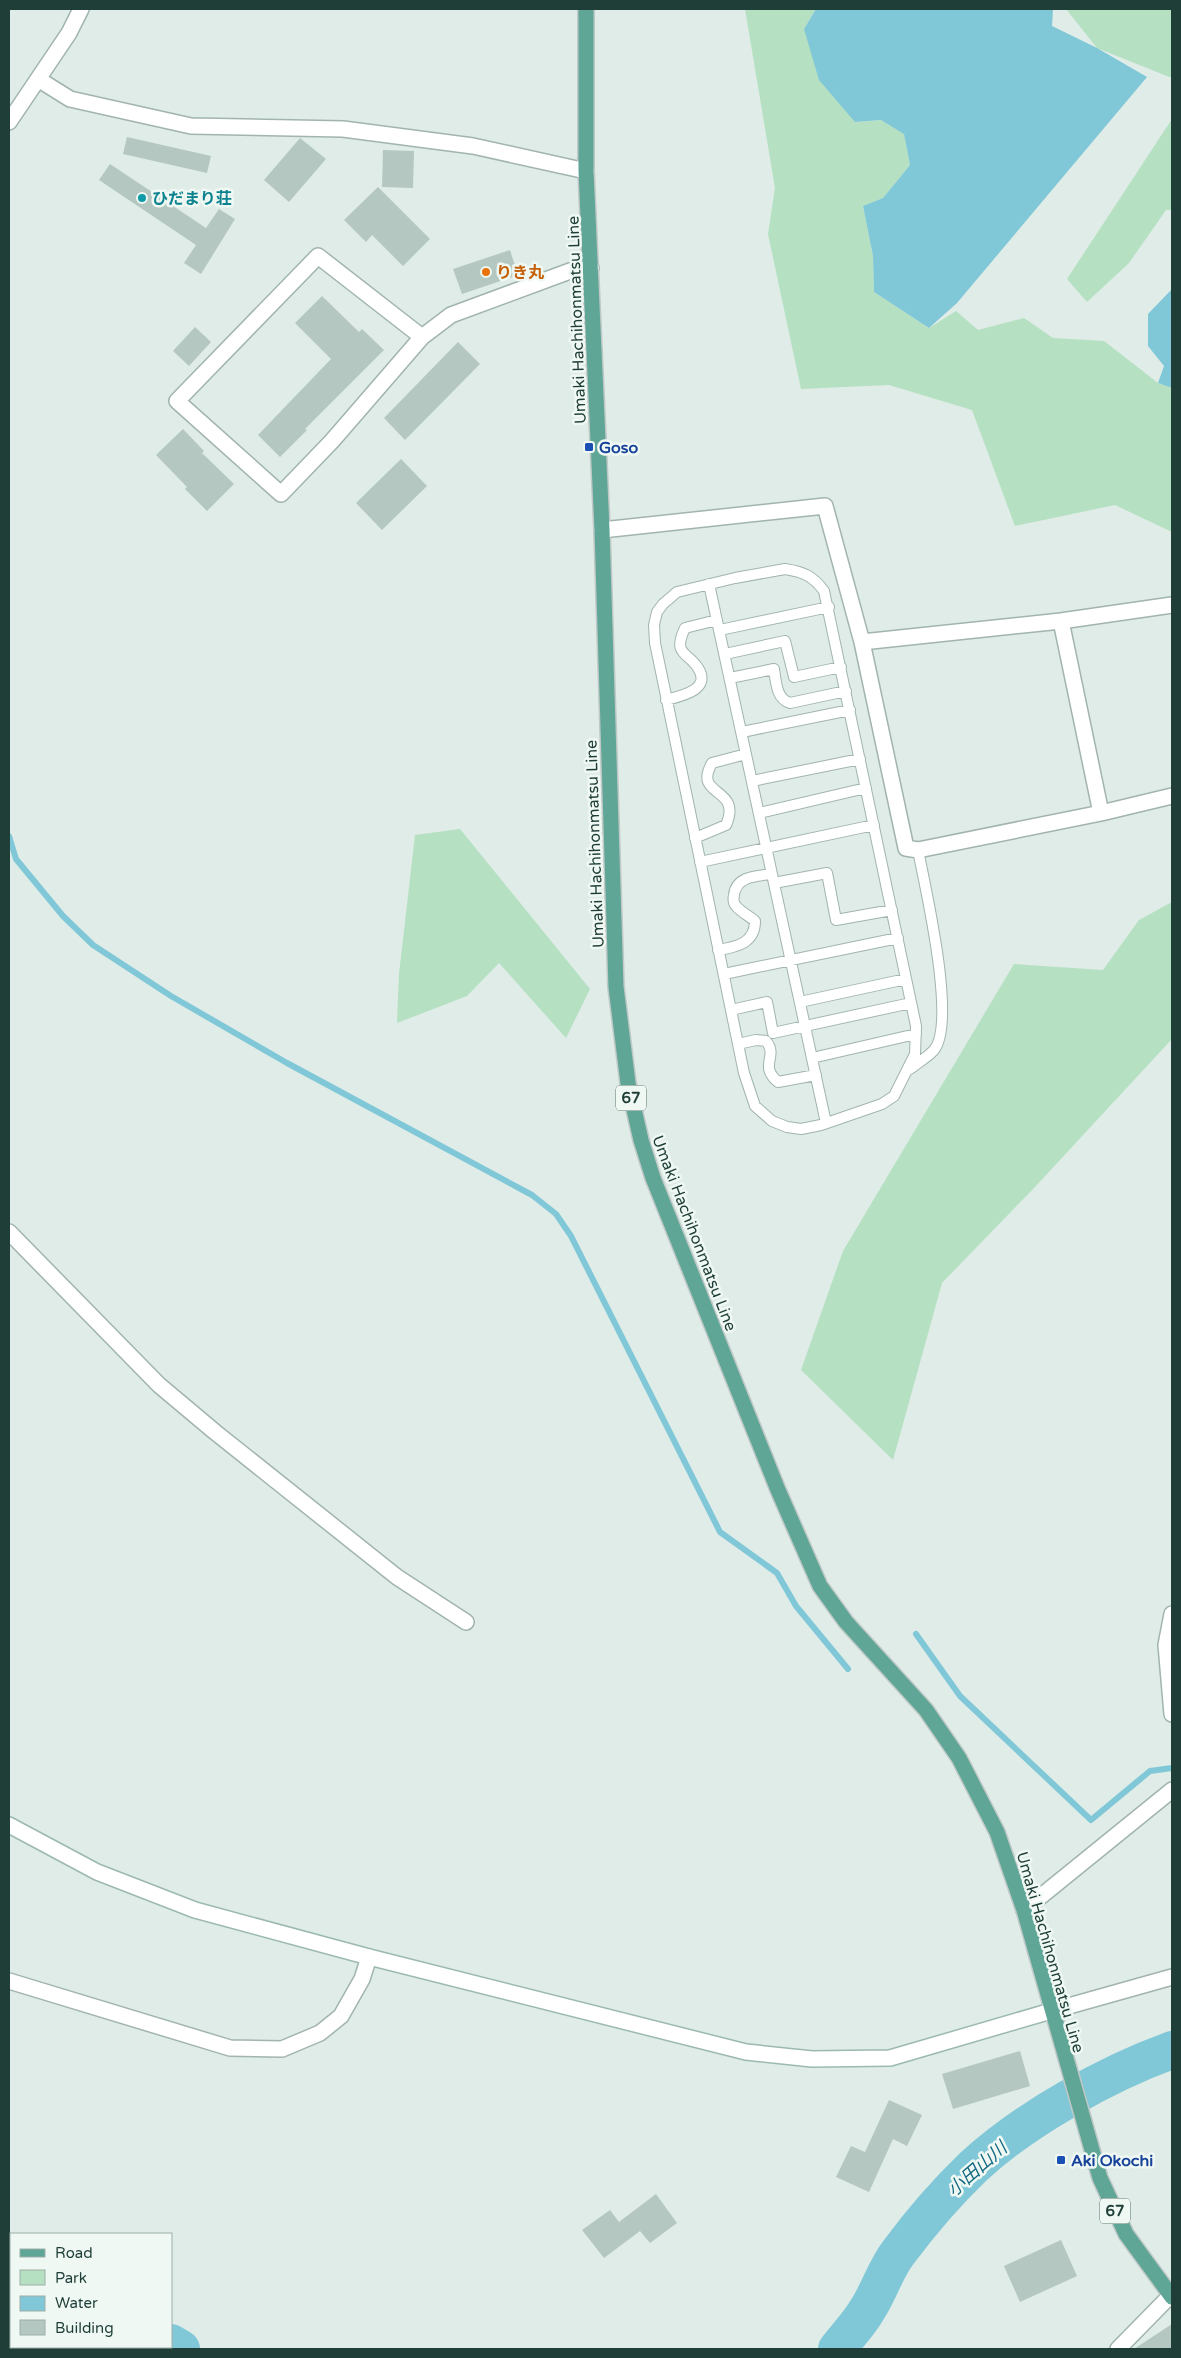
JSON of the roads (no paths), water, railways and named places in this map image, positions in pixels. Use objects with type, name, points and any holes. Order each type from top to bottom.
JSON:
[{"type":"main road","name":"Umaki Hachihonmatsu Line","points":[[586,9],[586,171],[602,530],[616,987],[624,1059],[641,1140],[683,1257],[774,1482],[820,1586],[846,1622],[926,1710],[959,1758],[997,1832],[1024,1910],[1080,2114],[1100,2178],[1126,2234],[1171,2296]]},
{"type":"street","points":[[9,122],[69,33],[81,9]]},
{"type":"street","points":[[38,79],[70,99],[191,126],[343,129],[472,146],[586,171]]},
{"type":"street","points":[[422,337],[318,256],[177,401],[281,494],[332,441],[422,337],[451,315],[570,272],[591,268]]},
{"type":"street","points":[[602,530],[825,506],[862,642],[906,848],[918,850],[1101,813],[1172,796]]},
{"type":"street","points":[[862,642],[1061,621],[1172,605]]},
{"type":"street","points":[[1061,621],[1101,813]]},
{"type":"street","points":[[9,1232],[159,1385],[397,1577],[466,1622]]},
{"type":"street","points":[[1172,1614],[1166,1646],[1172,1714]]},
{"type":"street","points":[[1024,1910],[1172,1790]]},
{"type":"street","points":[[9,1824],[97,1872],[196,1910],[368,1957],[746,2052],[812,2060],[890,2058],[1172,1977]]},
{"type":"street","points":[[9,1981],[230,2048],[282,2049],[320,2033],[341,2016],[362,1979],[368,1957]]},
{"type":"street","points":[[1118,2349],[1171,2296]]},
{"type":"lane","points":[[785,569],[802,572],[815,578],[824,591],[911,1003],[916,1034],[915,1054],[894,1096],[882,1104],[826,1123],[801,1129],[788,1127],[772,1121],[755,1106],[744,1073],[655,643],[654,625],[657,612],[663,604],[677,592],[709,584],[785,569]]},
{"type":"lane","points":[[709,584],[826,1123]]},
{"type":"lane","points":[[666,700],[691,694],[698,687],[700,679],[698,668],[684,655],[681,647],[681,636],[685,628],[718,625],[828,607]]},
{"type":"lane","points":[[724,654],[786,641],[794,677],[841,667]]},
{"type":"lane","points":[[730,678],[774,669],[780,696],[784,701],[790,702],[846,691]]},
{"type":"lane","points":[[742,732],[850,710]]},
{"type":"lane","points":[[695,838],[726,825],[731,814],[729,803],[714,791],[709,784],[707,772],[712,764],[746,754]]},
{"type":"lane","points":[[752,781],[860,759]]},
{"type":"lane","points":[[759,813],[866,788]]},
{"type":"lane","points":[[700,862],[874,825]]},
{"type":"lane","points":[[907,1072],[934,1049],[942,1028],[938,953],[918,850]]},
{"type":"lane","points":[[718,950],[737,947],[750,939],[755,932],[755,921],[737,908],[733,902],[734,892],[738,883],[745,879],[827,873],[836,920],[892,910]]},
{"type":"lane","points":[[724,974],[898,938]]},
{"type":"lane","points":[[800,1002],[906,978]]},
{"type":"lane","points":[[731,1010],[767,1002],[773,1033],[911,1003]]},
{"type":"lane","points":[[812,1058],[916,1034]]},
{"type":"lane","points":[[738,1044],[756,1040],[766,1041],[770,1046],[771,1053],[768,1069],[771,1076],[778,1082],[816,1075]]},
{"type":"water","points":[[816,9],[1053,9],[1052,26],[1097,48],[1147,77],[957,303],[929,328],[874,292],[873,256],[863,206],[883,198],[910,165],[904,134],[881,120],[855,122],[819,80],[804,29]]},
{"type":"water","points":[[1172,289],[1172,388],[1158,383],[1164,366],[1148,346],[1148,314]]},
{"type":"waterway","points":[[9,836],[16,859],[63,916],[93,945],[171,996],[287,1063],[532,1195],[556,1214],[571,1236],[720,1532],[777,1573],[796,1606],[848,1669]]},
{"type":"waterway","points":[[916,1634],[960,1696],[1091,1820],[1150,1771],[1172,1768]]},
{"type":"waterway","name":"小田山川","points":[[837,2349],[864,2315],[889,2267],[915,2230],[973,2167],[994,2149],[1041,2115],[1120,2072],[1172,2050]]},
{"type":"waterway","name":"小田山川","points":[[172,2344],[181,2349]]},
{"type":"place","name":"ひだまり荘","points":[[142,198]]},
{"type":"place","name":"りき丸","points":[[486,272]]},
{"type":"place","name":"Goso","points":[[589,447]]},
{"type":"place","name":"Aki Okochi","points":[[1061,2160]]}]
